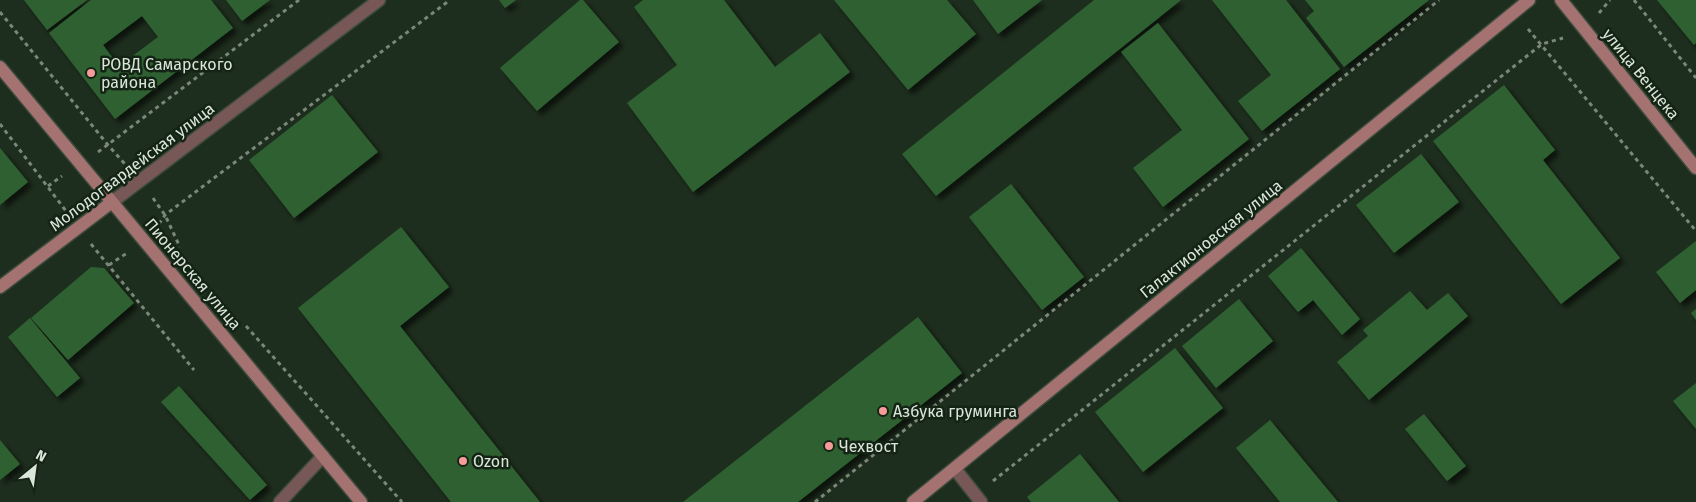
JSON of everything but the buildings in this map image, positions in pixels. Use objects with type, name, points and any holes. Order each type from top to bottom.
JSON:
[{"type":"main road","name":"Галактионовская улица","points":[[912,502],[955,469],[1529,0]]},
{"type":"main road","name":"улица Венцека","points":[[1561,0],[1696,168]]},
{"type":"main road","name":"Пионерская улица","points":[[0,66],[361,502]]},
{"type":"main road","name":"Молодогвардейская улица","points":[[0,287],[112,202]]},
{"type":"street","name":"Молодогвардейская улица","points":[[112,202],[379,0]]},
{"type":"street","points":[[280,502],[323,456]]},
{"type":"street","points":[[955,469],[978,498]]},
{"type":"path","points":[[48,186],[108,145],[299,0]]},
{"type":"path","points":[[109,265],[145,241],[165,215],[450,0]]},
{"type":"path","points":[[815,502],[1439,0]]},
{"type":"path","points":[[978,498],[1542,44],[1586,30],[1610,0]]},
{"type":"path","points":[[1634,0],[1696,78]]},
{"type":"path","points":[[0,12],[108,145],[141,180],[165,215],[184,255]]},
{"type":"path","points":[[1513,13],[1542,44],[1696,231]]},
{"type":"path","points":[[0,124],[78,228],[194,370]]},
{"type":"path","points":[[243,322],[402,502]]},
{"type":"place","name":"РОВД Самарского района","points":[[91,73]]},
{"type":"place","name":"Азбука груминга","points":[[883,411]]},
{"type":"place","name":"Чехвост","points":[[829,446]]},
{"type":"place","name":"Ozon","points":[[463,461]]}]
